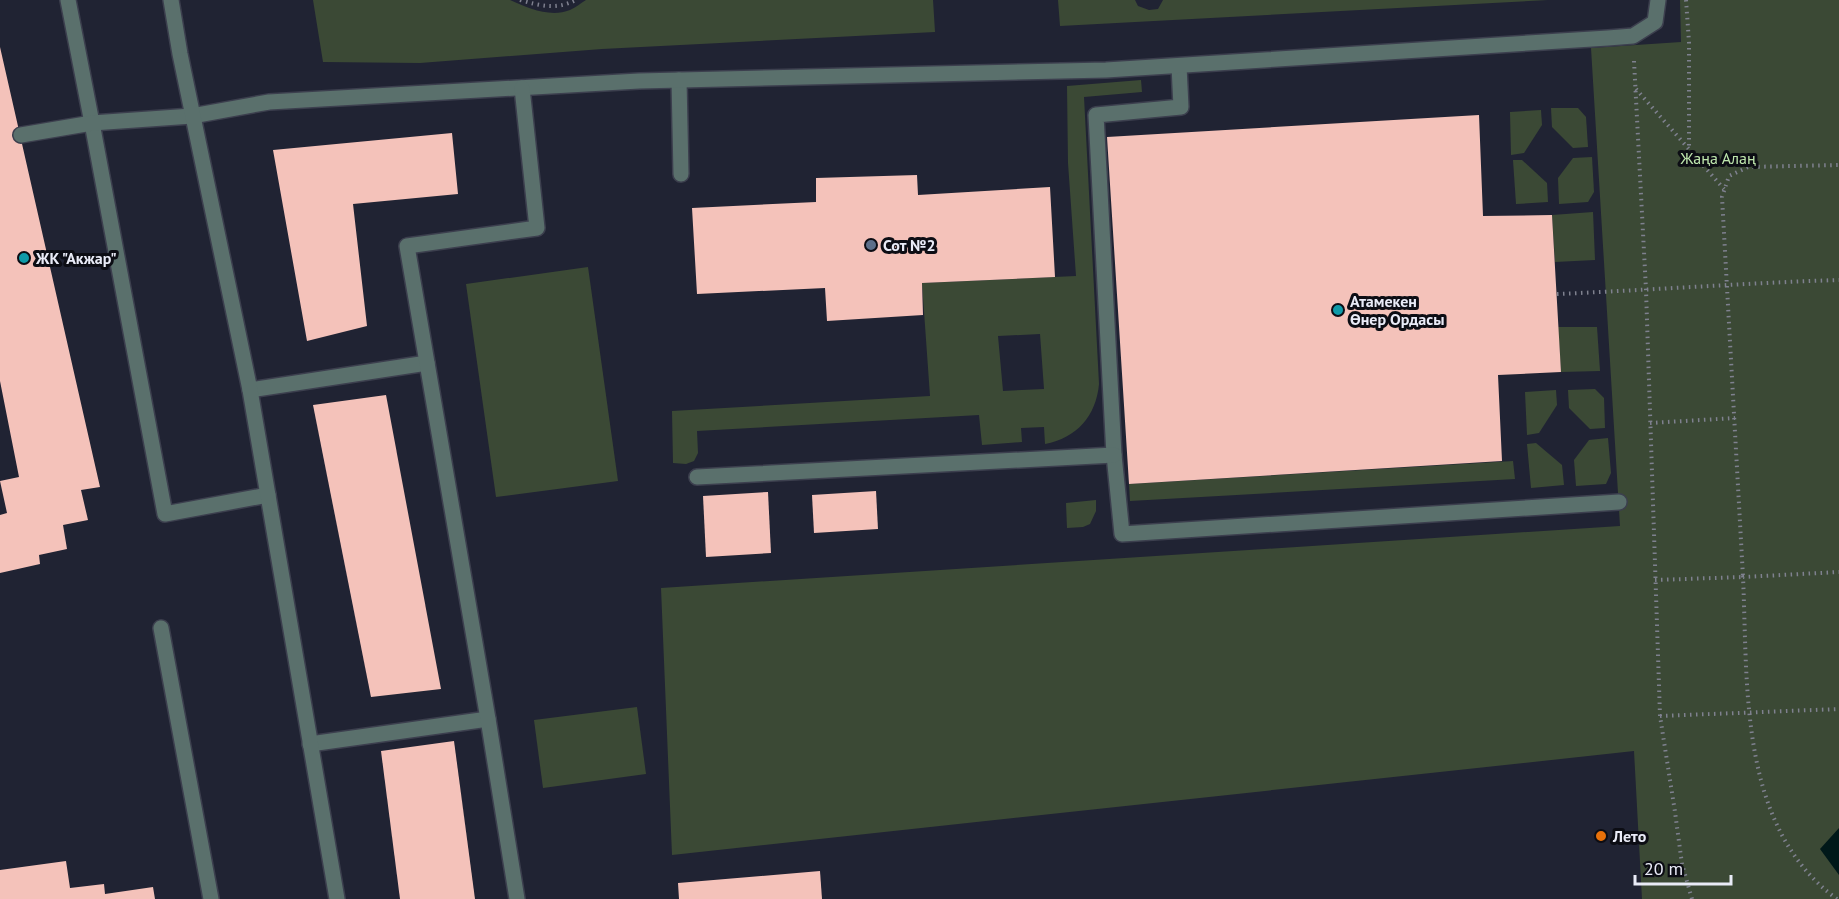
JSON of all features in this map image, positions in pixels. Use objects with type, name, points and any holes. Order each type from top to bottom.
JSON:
[{"type":"street","points":[[68,0],[165,514],[268,495]]},
{"type":"street","points":[[171,0],[192,116],[250,390],[338,899]]},
{"type":"street","points":[[21,135],[92,123],[192,116],[269,102],[679,80],[1106,70],[1633,36],[1655,22],[1658,0]]},
{"type":"street","points":[[1179,66],[1181,107],[1096,115],[1114,455],[1122,534],[1619,502]]},
{"type":"street","points":[[679,80],[681,174]]},
{"type":"street","points":[[517,899],[407,246],[537,228],[522,88]]},
{"type":"street","points":[[250,390],[427,363]]},
{"type":"street","points":[[697,477],[1114,455]]},
{"type":"street","points":[[161,628],[211,899]]},
{"type":"street","points":[[310,744],[488,719]]},
{"type":"path","points":[[520,0],[554,8],[576,0]]},
{"type":"path","points":[[1686,0],[1689,42],[1689,149]]},
{"type":"path","points":[[1633,36],[1646,290],[1660,716],[1682,864],[1692,899]]},
{"type":"path","points":[[1635,88],[1724,189]]},
{"type":"path","points":[[1837,899],[1797,858],[1773,819],[1755,758],[1749,712],[1722,197],[1729,176],[1748,167],[1839,165]]},
{"type":"path","points":[[1557,294],[1839,280]]},
{"type":"path","points":[[1650,423],[1735,418]]},
{"type":"path","points":[[1655,580],[1839,572]]},
{"type":"path","points":[[1660,716],[1839,709]]},
{"type":"green space","points":[[313,0],[510,0],[539,11],[555,13],[570,10],[586,0],[933,0],[935,32],[602,49],[420,63],[323,62]]},
{"type":"green space","points":[[1058,0],[1135,0],[1138,6],[1149,10],[1158,9],[1163,0],[1548,0],[1060,26]]},
{"type":"green space","name":"Жаңа Алаң","points":[[1680,0],[1839,0],[1839,899],[1642,899],[1634,751],[672,855],[661,588],[1620,526],[1591,48],[1681,42]]},
{"type":"green space","points":[[1141,80],[1142,92],[1084,97],[1099,384],[1094,406],[1083,424],[1067,437],[1045,444],[1044,427],[1021,428],[1022,442],[982,445],[979,415],[697,431],[698,453],[694,461],[686,464],[673,463],[672,411],[930,396],[922,283],[1076,276],[1068,163],[1067,86]],"holes":[[[1040,334],[1044,389],[1003,391],[998,336]]]},
{"type":"green space","points":[[1551,108],[1578,108],[1586,117],[1588,147],[1573,148],[1552,127]]},
{"type":"green space","points":[[1541,110],[1542,125],[1524,153],[1511,155],[1510,112]]},
{"type":"green space","points":[[1592,157],[1594,192],[1588,202],[1559,204],[1558,178],[1573,158]]},
{"type":"green space","points":[[1513,160],[1522,160],[1547,183],[1548,202],[1516,204]]},
{"type":"green space","points":[[1593,212],[1595,260],[1555,262],[1552,215]]},
{"type":"green space","points":[[588,267],[618,481],[496,497],[466,284]]},
{"type":"green space","points":[[1558,327],[1597,327],[1600,371],[1561,372]]},
{"type":"green space","points":[[1595,389],[1604,398],[1605,428],[1590,429],[1569,408],[1568,390]]},
{"type":"green space","points":[[1556,390],[1557,405],[1539,433],[1527,435],[1525,392]]},
{"type":"green space","points":[[1608,438],[1611,473],[1606,484],[1576,486],[1574,460],[1589,440]]},
{"type":"green space","points":[[1536,443],[1562,465],[1564,485],[1531,488],[1527,444]]},
{"type":"green space","points":[[1513,461],[1515,479],[1130,501],[1129,484]]},
{"type":"green space","points":[[1096,500],[1096,511],[1090,524],[1067,528],[1066,503]]},
{"type":"green space","points":[[637,707],[646,774],[543,788],[534,720]]},
{"type":"shaded area","points":[[1839,828],[1839,875],[1820,849]]},
{"type":"building","name":"ЖК \"Акжар\"","points":[[0,47],[100,487],[81,490],[88,520],[63,525],[67,549],[39,555],[40,564],[0,573],[0,515],[7,513],[0,481],[19,477],[0,381]]},
{"type":"building","name":"Атамекен Өнер Ордасы","points":[[1479,115],[1483,216],[1552,215],[1561,372],[1498,375],[1502,461],[1129,484],[1107,137]]},
{"type":"building","points":[[452,133],[458,194],[353,204],[367,326],[307,341],[273,150]]},
{"type":"building","points":[[917,175],[918,195],[1050,187],[1055,277],[922,283],[923,315],[827,321],[825,288],[697,294],[692,208],[816,202],[816,178]]},
{"type":"building","points":[[386,395],[441,689],[371,697],[313,405]]},
{"type":"building","points":[[876,491],[878,529],[814,533],[812,495]]},
{"type":"building","points":[[768,492],[771,553],[706,557],[703,496]]},
{"type":"building","points":[[454,741],[475,899],[400,899],[381,751]]},
{"type":"building","points":[[66,861],[70,888],[104,884],[105,894],[153,887],[155,899],[0,899],[0,870]]},
{"type":"building","points":[[820,871],[822,899],[679,899],[678,883]]},
{"type":"place","name":"Сот №2","points":[[871,245]]},
{"type":"place","name":"ЖК \"Акжар\"","points":[[24,258]]},
{"type":"place","name":"Атамекен Өнер Ордасы","points":[[1338,310]]},
{"type":"place","name":"Лето","points":[[1601,836]]}]
